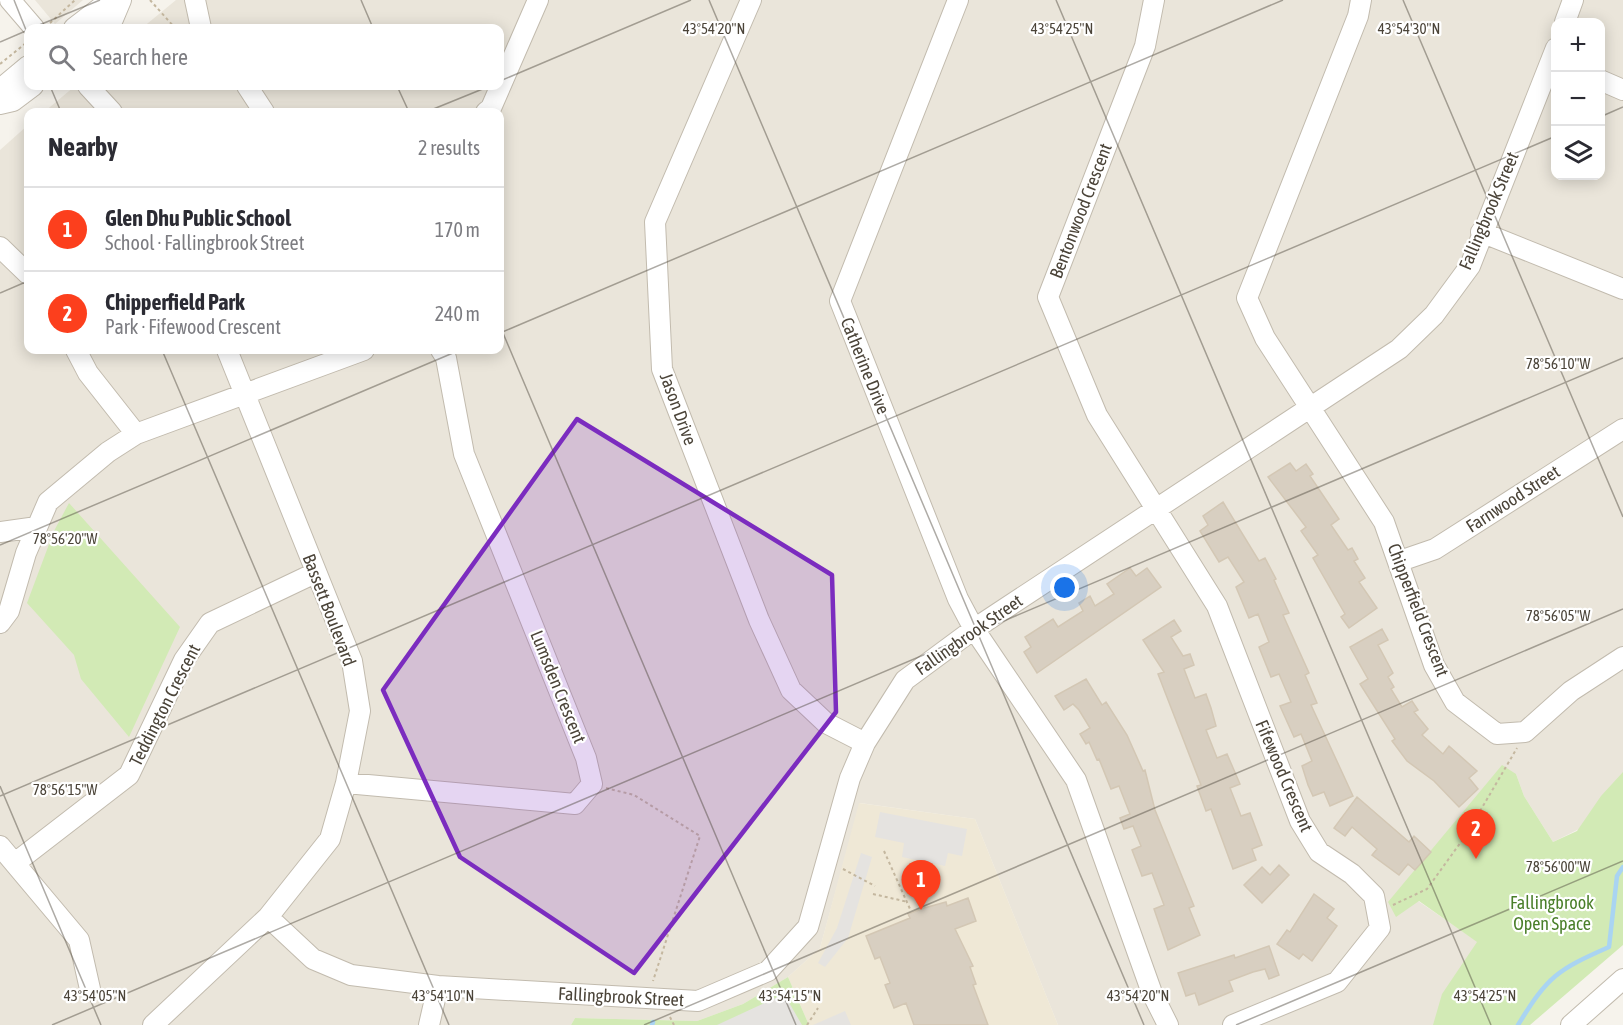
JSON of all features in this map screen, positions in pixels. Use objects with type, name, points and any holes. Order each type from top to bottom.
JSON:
[{"type":"street","points":[[10,0],[31,24]]},
{"type":"street","points":[[79,24],[100,8],[116,0]]},
{"type":"street","points":[[107,24],[113,19],[121,0]]},
{"type":"street","points":[[195,0],[200,24]]},
{"type":"street","points":[[504,78],[538,0]]},
{"type":"street","name":"Jason Drive","points":[[751,0],[655,222],[662,369],[759,620],[791,690],[826,723],[866,743]]},
{"type":"street","name":"Catherine Drive","points":[[958,0],[840,301],[958,599],[974,629]]},
{"type":"street","name":"Bentonwood Crescent","points":[[1154,0],[1145,46],[1048,297],[1097,415],[1157,510]]},
{"type":"street","points":[[1310,407],[1265,338],[1247,298],[1358,16],[1361,0]]},
{"type":"street","points":[[1566,18],[1573,0]]},
{"type":"street","name":"Fallingbrook Street","points":[[268,917],[314,959],[351,975],[438,986],[698,1001],[768,971],[807,927],[850,778],[866,743],[905,680],[974,629],[1399,350],[1434,315],[1470,266],[1481,232],[1551,63]]},
{"type":"street","points":[[0,97],[3,86],[24,69]]},
{"type":"street","points":[[1605,82],[1623,90]]},
{"type":"street","points":[[0,104],[13,100],[27,90]]},
{"type":"street","points":[[92,90],[108,108]]},
{"type":"street","points":[[250,90],[261,108]]},
{"type":"street","points":[[491,108],[499,90]]},
{"type":"street","points":[[1481,232],[1623,289]]},
{"type":"street","points":[[0,247],[24,270]]},
{"type":"street","points":[[78,354],[88,373],[136,434]]},
{"type":"street","name":"Bassett Boulevard","points":[[153,1025],[268,917],[330,839],[346,783],[360,711],[351,661],[229,354]]},
{"type":"street","points":[[0,623],[9,611],[7,591],[48,502],[108,452],[136,434],[353,354]]},
{"type":"street","name":"Lumsden Crescent","points":[[444,354],[464,454],[586,758],[592,784]]},
{"type":"street","name":"Chipperfield Crescent","points":[[1310,407],[1384,522],[1400,561],[1434,665],[1455,702],[1497,734],[1525,732],[1528,729]]},
{"type":"street","name":"Farnwood Street","points":[[1400,561],[1435,549],[1623,429]]},
{"type":"street","name":"Fifewood Crescent","points":[[1157,510],[1217,606],[1300,821],[1318,852],[1352,874],[1374,896],[1377,912]]},
{"type":"street","points":[[0,532],[38,527]]},
{"type":"street","name":"Teddington Crescent","points":[[15,863],[129,776],[184,660],[210,623],[315,573]]},
{"type":"street","points":[[974,629],[1076,780],[1152,993],[1168,1025]]},
{"type":"street","points":[[1528,729],[1572,691],[1623,657]]},
{"type":"street","points":[[346,783],[575,804],[592,784]]},
{"type":"street","points":[[0,846],[79,940],[90,989]]},
{"type":"street","points":[[1233,1025],[1337,982],[1380,928],[1377,912]]},
{"type":"street","points":[[1571,1025],[1623,980]]},
{"type":"street","points":[[429,1025],[438,986]]},
{"type":"path","points":[[48,24],[75,0]]},
{"type":"path","points":[[150,0],[171,24]]},
{"type":"path","points":[[0,64],[24,44]]},
{"type":"path","points":[[1377,912],[1427,889],[1466,835],[1528,729]]},
{"type":"path","points":[[592,784],[634,795],[700,836],[647,998]]},
{"type":"path","points":[[884,851],[910,909]]},
{"type":"path","points":[[826,861],[875,886]]},
{"type":"path","points":[[873,894],[908,902]]},
{"type":"path","points":[[807,1025],[818,1008]]},
{"type":"highlighted area","points":[[577,419],[832,575],[836,712],[634,973],[460,857],[383,690]]},
{"type":"shaded area","points":[[35,0],[83,0],[55,24]]},
{"type":"shaded area","points":[[176,0],[1623,0],[1623,791],[1579,829],[1553,842],[1524,796],[1516,774],[1418,901],[1494,953],[1444,1025],[1058,1025],[975,819],[860,803],[820,948],[788,977],[743,1004],[697,1021],[575,1018],[571,1025],[0,1025],[0,150],[24,129],[24,354],[504,354],[504,108],[49,108],[70,90],[504,90],[504,24],[147,24]]},
{"type":"shaded area","points":[[859,803],[975,819],[1058,1025],[809,1025],[788,977],[820,948]]},
{"type":"shaded area","points":[[880,812],[967,829],[962,856],[948,853],[945,866],[902,857],[904,843],[875,837]]},
{"type":"shaded area","points":[[861,853],[872,857],[848,938],[825,967],[818,963],[837,928]]},
{"type":"shaded area","points":[[784,994],[802,1025],[717,1025]]},
{"type":"shaded area","points":[[845,1011],[851,1025],[813,1025]]},
{"type":"green space","points":[[69,503],[180,627],[129,737],[81,679],[74,655],[27,603],[54,531]]},
{"type":"green space","name":"Fallingbrook Open Space","points":[[1502,765],[1516,774],[1524,796],[1553,842],[1577,831],[1601,796],[1623,772],[1623,945],[1530,1025],[1433,1025],[1442,994],[1477,942],[1419,901],[1396,917],[1388,902]]},
{"type":"green space","points":[[788,977],[809,1025],[571,1025],[575,1018],[697,1021],[743,1004]]},
{"type":"building","points":[[1290,463],[1296,471],[1306,464],[1313,474],[1310,476],[1339,519],[1331,525],[1348,550],[1352,548],[1358,559],[1354,561],[1365,578],[1359,582],[1377,608],[1349,628],[1341,617],[1345,614],[1313,558],[1318,555],[1301,531],[1306,527],[1268,477]]},
{"type":"building","points":[[1223,502],[1259,561],[1265,558],[1289,613],[1283,615],[1309,673],[1305,675],[1317,703],[1311,705],[1353,796],[1330,806],[1324,792],[1313,796],[1308,785],[1302,766],[1312,761],[1301,734],[1294,737],[1280,706],[1291,702],[1279,674],[1271,677],[1259,647],[1269,642],[1258,614],[1249,618],[1236,587],[1244,582],[1228,557],[1219,562],[1200,531],[1208,525],[1203,516]]},
{"type":"building","points":[[1130,568],[1136,576],[1147,568],[1161,587],[1037,673],[1024,652],[1031,647],[1025,637],[1053,619],[1058,627],[1083,611],[1079,603],[1090,596],[1095,606],[1114,594],[1107,584]]},
{"type":"building","points":[[1174,620],[1181,631],[1171,637],[1183,656],[1190,654],[1194,665],[1184,669],[1195,698],[1206,694],[1211,708],[1216,726],[1206,730],[1217,758],[1227,754],[1240,784],[1230,788],[1241,816],[1250,813],[1262,845],[1252,849],[1256,860],[1233,869],[1211,809],[1206,811],[1197,786],[1201,785],[1158,674],[1164,672],[1143,640]]},
{"type":"building","points":[[1382,629],[1388,640],[1378,645],[1393,673],[1388,677],[1394,687],[1391,689],[1402,707],[1412,701],[1418,710],[1414,712],[1428,729],[1422,735],[1443,754],[1449,746],[1477,771],[1469,778],[1478,789],[1459,807],[1434,781],[1407,761],[1392,741],[1395,739],[1360,684],[1368,679],[1350,647]]},
{"type":"building","points":[[1086,679],[1102,705],[1106,702],[1127,735],[1143,771],[1145,770],[1155,810],[1194,906],[1189,908],[1200,935],[1168,950],[1154,909],[1164,905],[1152,873],[1142,876],[1132,850],[1141,846],[1133,826],[1124,829],[1120,818],[1130,814],[1119,786],[1111,789],[1099,759],[1097,760],[1089,742],[1086,744],[1080,734],[1090,728],[1079,710],[1073,704],[1064,710],[1055,696]]},
{"type":"building","points":[[1357,797],[1409,842],[1414,836],[1431,852],[1415,870],[1408,864],[1399,875],[1372,855],[1377,849],[1352,827],[1345,836],[1334,828]]},
{"type":"building","points":[[1279,865],[1289,875],[1262,903],[1244,885],[1262,867],[1270,875]]},
{"type":"building","points":[[1314,894],[1334,909],[1327,918],[1337,926],[1312,961],[1303,954],[1299,959],[1277,944],[1287,930],[1290,932]]},
{"type":"building","points":[[968,898],[976,921],[955,929],[973,966],[970,967],[976,984],[973,985],[988,1025],[914,1025],[906,1003],[894,1008],[885,985],[890,983],[880,957],[875,959],[866,936],[910,918],[908,914],[924,908],[946,902],[947,906]]},
{"type":"building","points":[[1269,946],[1279,975],[1269,979],[1265,969],[1229,981],[1233,991],[1199,1005],[1195,993],[1186,996],[1178,973],[1234,955],[1235,958]]},
{"type":"waterway","points":[[1518,1025],[1538,995],[1555,976],[1577,962],[1609,947],[1617,876],[1623,867]]},
{"type":"place","name":"Chipperfield Park","points":[[1476,859]]},
{"type":"place","name":"Glen Dhu Public School","points":[[921,910]]}]
